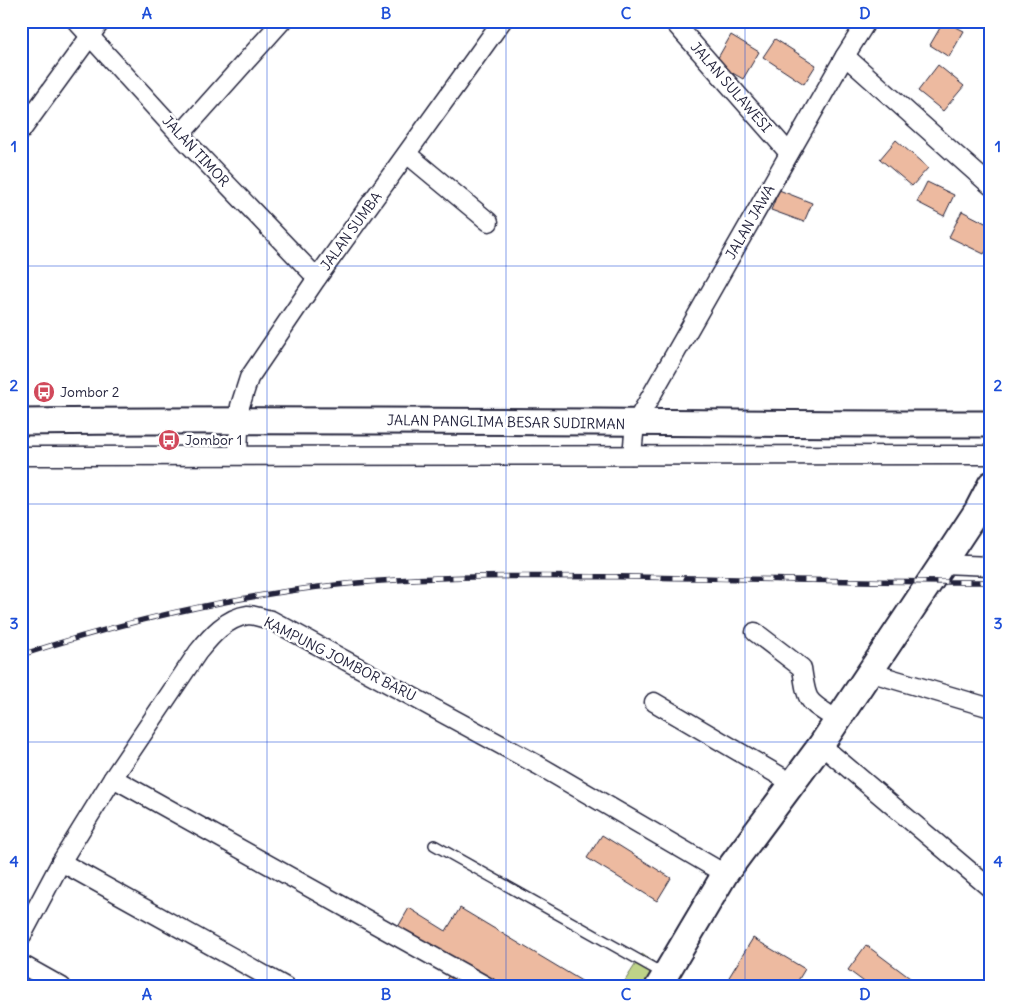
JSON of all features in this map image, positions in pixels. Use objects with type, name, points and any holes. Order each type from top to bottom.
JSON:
[{"type":"main road","name":"JALAN PANGLIMA BESAR SUDIRMAN","points":[[21,422],[239,420],[635,424],[991,424]]},
{"type":"main road","points":[[661,981],[725,874],[821,745],[977,511],[991,484]]},
{"type":"street","name":"JALAN TIMOR","points":[[76,21],[180,135],[317,278]]},
{"type":"street","points":[[21,131],[101,21]]},
{"type":"street","points":[[180,135],[282,21]]},
{"type":"street","name":"JALAN SUMBA","points":[[238,455],[239,420],[243,392],[249,378],[317,278],[502,21]]},
{"type":"street","name":"JALAN SULAWESI","points":[[673,21],[790,153]]},
{"type":"street","name":"JALAN JAWA","points":[[635,424],[845,56],[868,21]]},
{"type":"street","points":[[845,56],[991,186]]},
{"type":"street","points":[[407,154],[489,222]]},
{"type":"street","points":[[632,455],[635,424]]},
{"type":"street","points":[[21,456],[991,455]]},
{"type":"street","points":[[942,564],[991,566]]},
{"type":"street","name":"KAMPUNG JOMBOR BARU","points":[[21,937],[60,862],[113,778],[198,652],[214,632],[231,620],[249,615],[271,620],[538,765],[725,874]]},
{"type":"street","points":[[755,632],[802,668],[804,692],[810,703],[837,720]]},
{"type":"street","points":[[869,672],[991,708]]},
{"type":"street","points":[[654,702],[792,783]]},
{"type":"street","points":[[821,745],[991,889]]},
{"type":"street","points":[[113,778],[488,987]]},
{"type":"street","points":[[60,862],[286,987]]},
{"type":"street","points":[[21,964],[62,987]]},
{"type":"lane","points":[[434,844],[661,981]]},
{"type":"green space","points":[[642,954],[690,987],[621,987]]},
{"type":"building","points":[[944,21],[964,31],[949,57],[930,45]]},
{"type":"building","points":[[731,35],[759,52],[743,79],[715,63]]},
{"type":"building","points":[[775,39],[816,65],[804,84],[763,57]]},
{"type":"building","points":[[938,65],[964,86],[943,111],[918,91]]},
{"type":"building","points":[[896,140],[928,168],[912,186],[880,159]]},
{"type":"building","points":[[927,182],[954,195],[944,216],[917,202]]},
{"type":"building","points":[[779,190],[812,203],[804,222],[771,210]]},
{"type":"building","points":[[962,211],[991,226],[991,242],[984,254],[949,237]]},
{"type":"building","points":[[602,835],[671,878],[657,901],[587,858]]},
{"type":"building","points":[[409,908],[446,931],[460,908],[585,983],[582,987],[497,987],[398,927]]},
{"type":"building","points":[[753,938],[805,969],[794,987],[723,987]]},
{"type":"building","points":[[866,945],[922,987],[871,987],[848,970]]},
{"type":"building","points":[[449,975],[466,987],[442,987]]},
{"type":"railway","points":[[21,655],[125,624],[196,608],[267,594],[344,584],[428,578],[553,576],[991,582]]},
{"type":"place","name":"Jombor 2","points":[[44,392]]},
{"type":"place","name":"Jombor 1","points":[[169,440]]}]
